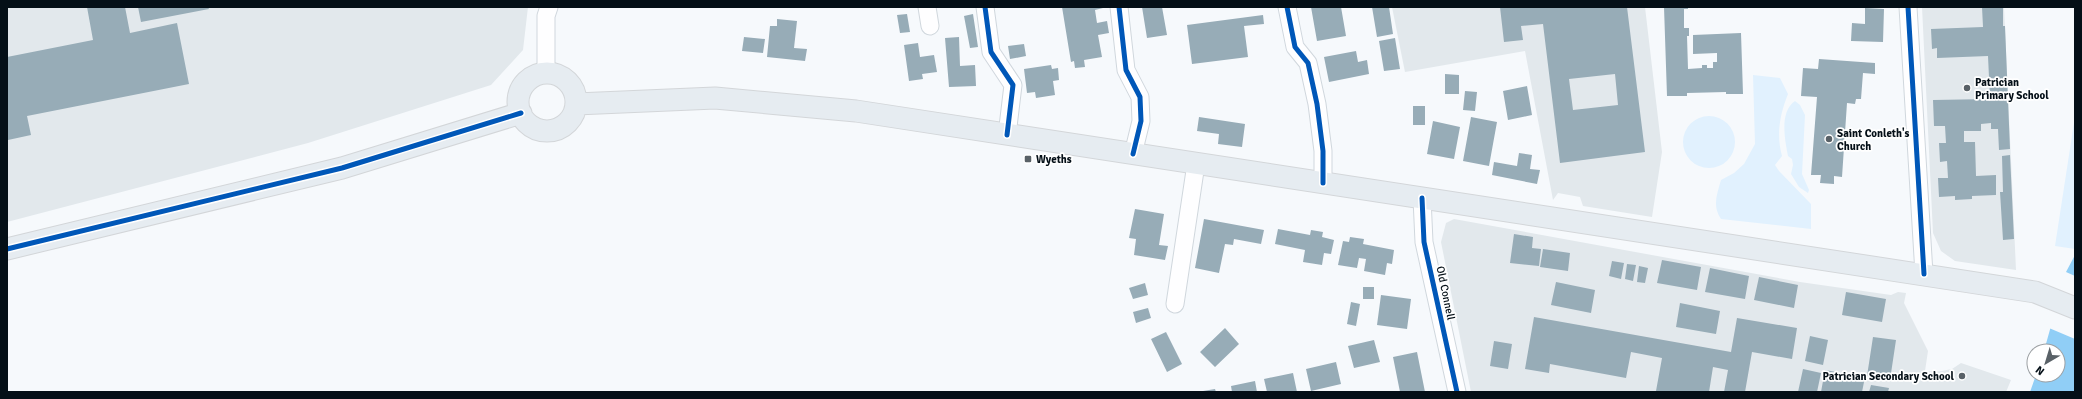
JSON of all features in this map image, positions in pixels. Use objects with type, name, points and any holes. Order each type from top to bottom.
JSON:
[{"type":"main road","points":[[546,74],[557,75],[566,79],[575,93],[576,104],[573,116],[566,124],[557,130],[544,131],[533,127],[521,113],[519,97],[522,88],[531,78],[546,74]]},
{"type":"main road","points":[[576,104],[715,98],[856,111],[1924,274],[2034,292],[2075,308]]},
{"type":"main road","points":[[7,249],[342,168],[521,113]]},
{"type":"street","points":[[546,74],[546,16],[549,7]]},
{"type":"street","points":[[927,7],[930,26]]},
{"type":"street","points":[[985,7],[991,52],[1013,85],[1007,135]]},
{"type":"street","points":[[1120,7],[1126,70],[1140,97],[1141,121],[1134,154]]},
{"type":"street","points":[[1287,7],[1295,47],[1308,63],[1317,104],[1323,151],[1323,183]]},
{"type":"street","points":[[1908,7],[1924,274]]},
{"type":"street","points":[[1175,304],[1196,164]]},
{"type":"street","name":"Old Connell","points":[[1422,198],[1424,242],[1457,392]]},
{"type":"shaded area","points":[[7,7],[528,7],[523,50],[491,85],[308,143],[7,222]]},
{"type":"shaded area","points":[[1392,7],[1645,7],[1662,152],[1652,217],[1583,206],[1580,197],[1558,193],[1553,200],[1525,51],[1405,72]]},
{"type":"shaded area","name":"Patrician Primary School","points":[[1922,7],[2004,7],[2016,270],[1955,261],[1941,251],[1933,233]]},
{"type":"shaded area","points":[[1753,75],[1780,78],[1788,94],[1783,109],[1779,132],[1782,156],[1775,165],[1811,204],[1811,229],[1721,219],[1718,214],[1716,200],[1721,180],[1734,173],[1744,164],[1755,144]]},
{"type":"shaded area","points":[[1795,101],[1800,105],[1805,115],[1802,174],[1809,190],[1808,193],[1799,187],[1791,174],[1793,165],[1792,159],[1788,156],[1786,142],[1784,127],[1785,119],[1790,106]]},
{"type":"shaded area","points":[[1704,116],[1714,116],[1728,123],[1735,137],[1735,147],[1728,161],[1714,168],[1704,168],[1694,164],[1687,157],[1683,147],[1683,137],[1687,127],[1694,120]]},
{"type":"shaded area","points":[[2075,116],[2075,249],[2055,246]]},
{"type":"shaded area","points":[[1454,219],[1800,282],[1891,295],[1898,292],[1906,293],[1904,303],[1928,351],[1925,371],[1936,372],[1952,369],[1961,363],[2011,380],[2006,392],[1471,392],[1441,242],[1446,223]]},
{"type":"water","points":[[2075,255],[2075,392],[2030,392],[2033,383],[2066,383],[2066,343],[2046,343],[2066,272]]},
{"type":"pier","points":[[2066,267],[2066,272],[2075,276],[2075,339],[2049,328]]},
{"type":"building","points":[[87,7],[125,7],[130,33],[177,23],[189,84],[27,116],[31,135],[8,140],[7,57],[93,40]]},
{"type":"building","points":[[138,7],[208,7],[209,9],[141,22]]},
{"type":"building","points":[[1062,7],[1107,7],[1095,10],[1097,23],[1107,21],[1109,33],[1098,35],[1102,57],[1084,60],[1085,67],[1075,68],[1074,61],[1071,62]]},
{"type":"building","points":[[1142,7],[1162,7],[1167,35],[1147,38]]},
{"type":"building","points":[[1311,7],[1341,7],[1346,36],[1317,41]]},
{"type":"building","points":[[1372,7],[1389,7],[1393,34],[1377,37]]},
{"type":"building","points":[[1500,7],[1627,7],[1645,152],[1560,163],[1543,24],[1521,26],[1523,40],[1504,42]],"holes":[[[1615,74],[1618,105],[1573,110],[1569,79]]]},
{"type":"building","points":[[1664,7],[1688,7],[1688,9],[1684,9],[1684,28],[1689,28],[1689,36],[1687,36],[1688,69],[1702,68],[1702,65],[1707,65],[1707,68],[1713,68],[1713,62],[1717,62],[1717,53],[1693,54],[1693,35],[1741,33],[1743,94],[1726,94],[1726,92],[1687,93],[1687,96],[1667,96]]},
{"type":"building","points":[[1982,7],[2003,7],[2010,149],[1999,150],[1998,129],[1991,129],[1991,123],[1981,124],[1981,131],[1964,131],[1964,142],[1975,142],[1976,176],[1996,175],[1996,195],[1972,196],[1972,199],[1955,200],[1955,196],[1939,197],[1938,178],[1948,178],[1947,161],[1940,162],[1939,143],[1946,143],[1945,126],[1934,126],[1933,100],[1990,99],[1988,56],[1937,58],[1937,48],[1932,49],[1931,29],[1983,27]]},
{"type":"building","points":[[1865,8],[1884,9],[1883,42],[1851,41],[1852,23],[1865,24]]},
{"type":"building","points":[[907,14],[910,32],[900,33],[897,15]]},
{"type":"building","points":[[973,14],[978,47],[970,48],[964,16]]},
{"type":"building","points":[[1263,15],[1264,24],[1244,26],[1248,57],[1192,64],[1187,25]]},
{"type":"building","points":[[777,19],[797,21],[794,48],[807,49],[805,61],[767,57],[770,26],[777,26]]},
{"type":"building","points":[[744,37],[765,39],[763,53],[742,51]]},
{"type":"building","points":[[959,37],[960,66],[975,65],[976,86],[949,87],[945,38]]},
{"type":"building","points":[[1395,38],[1400,69],[1384,71],[1379,41]]},
{"type":"building","points":[[918,43],[920,57],[934,55],[937,72],[922,74],[923,79],[909,81],[904,45]]},
{"type":"building","points":[[1024,44],[1026,56],[1010,59],[1008,46]]},
{"type":"building","points":[[1356,51],[1358,62],[1367,60],[1369,74],[1329,82],[1324,57]]},
{"type":"building","name":"Saint Conleth's Church","points":[[1819,59],[1875,63],[1875,74],[1863,73],[1861,99],[1856,99],[1855,104],[1847,103],[1842,177],[1834,176],[1834,184],[1820,183],[1821,175],[1811,175],[1817,97],[1801,96],[1803,68],[1818,69]]},
{"type":"building","points":[[1051,65],[1052,69],[1058,68],[1059,80],[1053,81],[1055,95],[1036,98],[1035,92],[1027,93],[1024,69]]},
{"type":"building","points":[[1445,74],[1459,75],[1459,94],[1445,94]]},
{"type":"building","points":[[1527,86],[1532,115],[1508,120],[1503,91]]},
{"type":"building","points":[[1465,91],[1477,92],[1475,111],[1463,110]]},
{"type":"building","points":[[1413,106],[1425,106],[1425,125],[1413,125]]},
{"type":"building","points":[[1199,117],[1245,124],[1242,147],[1218,144],[1219,134],[1197,131]]},
{"type":"building","points":[[1471,117],[1497,122],[1489,166],[1463,161]]},
{"type":"building","points":[[1433,121],[1460,127],[1454,159],[1427,154]]},
{"type":"building","points":[[1519,153],[1532,155],[1530,169],[1540,170],[1537,184],[1492,175],[1494,162],[1517,166]]},
{"type":"building","points":[[2010,155],[2014,239],[2003,240],[2000,192],[2003,192],[2002,156]]},
{"type":"building","points":[[1135,209],[1164,214],[1159,245],[1168,246],[1165,260],[1134,255],[1136,239],[1129,238]]},
{"type":"building","points":[[1204,219],[1264,230],[1261,244],[1234,239],[1233,245],[1225,244],[1219,273],[1195,268]]},
{"type":"building","points":[[1278,229],[1310,235],[1311,230],[1323,232],[1322,237],[1334,240],[1331,254],[1324,253],[1322,265],[1303,262],[1305,250],[1275,244]]},
{"type":"building","points":[[1514,234],[1533,237],[1532,248],[1541,249],[1539,266],[1510,263]]},
{"type":"building","points":[[1350,237],[1364,239],[1363,244],[1394,250],[1392,264],[1387,263],[1385,275],[1364,271],[1366,259],[1359,258],[1357,268],[1338,265],[1343,241],[1349,242]]},
{"type":"building","points":[[1543,249],[1570,253],[1568,271],[1540,267]]},
{"type":"building","points":[[1662,260],[1701,267],[1697,290],[1657,283]]},
{"type":"building","points":[[1612,261],[1624,263],[1621,279],[1609,276]]},
{"type":"building","points":[[1627,264],[1636,265],[1633,281],[1625,279]]},
{"type":"building","points":[[1639,266],[1648,268],[1645,283],[1637,282]]},
{"type":"building","points":[[1710,268],[1749,276],[1745,299],[1705,292]]},
{"type":"building","points":[[1759,277],[1798,285],[1794,308],[1754,300]]},
{"type":"building","points":[[1556,282],[1595,290],[1591,313],[1551,305]]},
{"type":"building","points":[[1145,283],[1148,295],[1133,299],[1129,288]]},
{"type":"building","points":[[1363,287],[1374,287],[1374,299],[1363,299]]},
{"type":"building","points":[[1846,292],[1886,299],[1882,322],[1842,315]]},
{"type":"building","points":[[1381,295],[1411,299],[1407,329],[1377,325]]},
{"type":"building","points":[[1351,302],[1360,304],[1356,326],[1347,324]]},
{"type":"building","points":[[1680,303],[1720,311],[1716,334],[1676,327]]},
{"type":"building","points":[[1148,308],[1151,318],[1136,323],[1133,312]]},
{"type":"building","points":[[1534,317],[1731,352],[1737,318],[1797,328],[1792,359],[1752,352],[1745,392],[1724,392],[1728,370],[1713,367],[1709,392],[1664,392],[1656,391],[1662,358],[1631,352],[1626,378],[1550,364],[1549,373],[1525,369]]},
{"type":"building","points":[[1225,328],[1239,344],[1215,367],[1200,352]]},
{"type":"building","points":[[1166,332],[1182,364],[1167,372],[1151,339]]},
{"type":"building","points":[[1810,336],[1828,340],[1823,365],[1805,361]]},
{"type":"building","points":[[1873,337],[1896,340],[1890,380],[1867,376]]},
{"type":"building","points":[[1374,340],[1380,362],[1354,368],[1348,346]]},
{"type":"building","points":[[1494,341],[1512,344],[1508,369],[1490,366]]},
{"type":"building","points":[[1417,352],[1425,392],[1400,392],[1393,357]]},
{"type":"building","points":[[1336,362],[1341,384],[1311,391],[1306,369]]},
{"type":"building","points":[[1803,369],[1821,373],[1817,392],[1798,392]]},
{"type":"building","points":[[1825,370],[1865,377],[1862,392],[1821,392]]},
{"type":"building","points":[[1293,373],[1297,392],[1267,392],[1264,379]]},
{"type":"building","points":[[1255,381],[1257,392],[1232,392],[1231,386]]},
{"type":"building","points":[[1871,385],[1889,388],[1888,392],[1869,392]]},
{"type":"building","points":[[1215,389],[1216,392],[1203,392],[1203,391]]},
{"type":"cycle path","points":[[985,7],[991,52],[1013,85],[1007,135]]},
{"type":"cycle path","points":[[1119,7],[1126,70],[1140,97],[1141,121],[1133,154]]},
{"type":"cycle path","points":[[1287,7],[1295,47],[1308,63],[1317,104],[1323,151],[1323,183]]},
{"type":"cycle path","points":[[1908,7],[1924,274]]},
{"type":"cycle path","points":[[7,249],[342,168],[521,113]]},
{"type":"cycle path","points":[[1422,198],[1424,242],[1457,392]]},
{"type":"place","name":"Patrician Primary School","points":[[1967,88]]},
{"type":"place","name":"Saint Conleth's Church","points":[[1829,139]]},
{"type":"place","name":"Wyeths","points":[[1028,159]]},
{"type":"place","name":"Patrician Secondary School","points":[[1962,376]]}]
